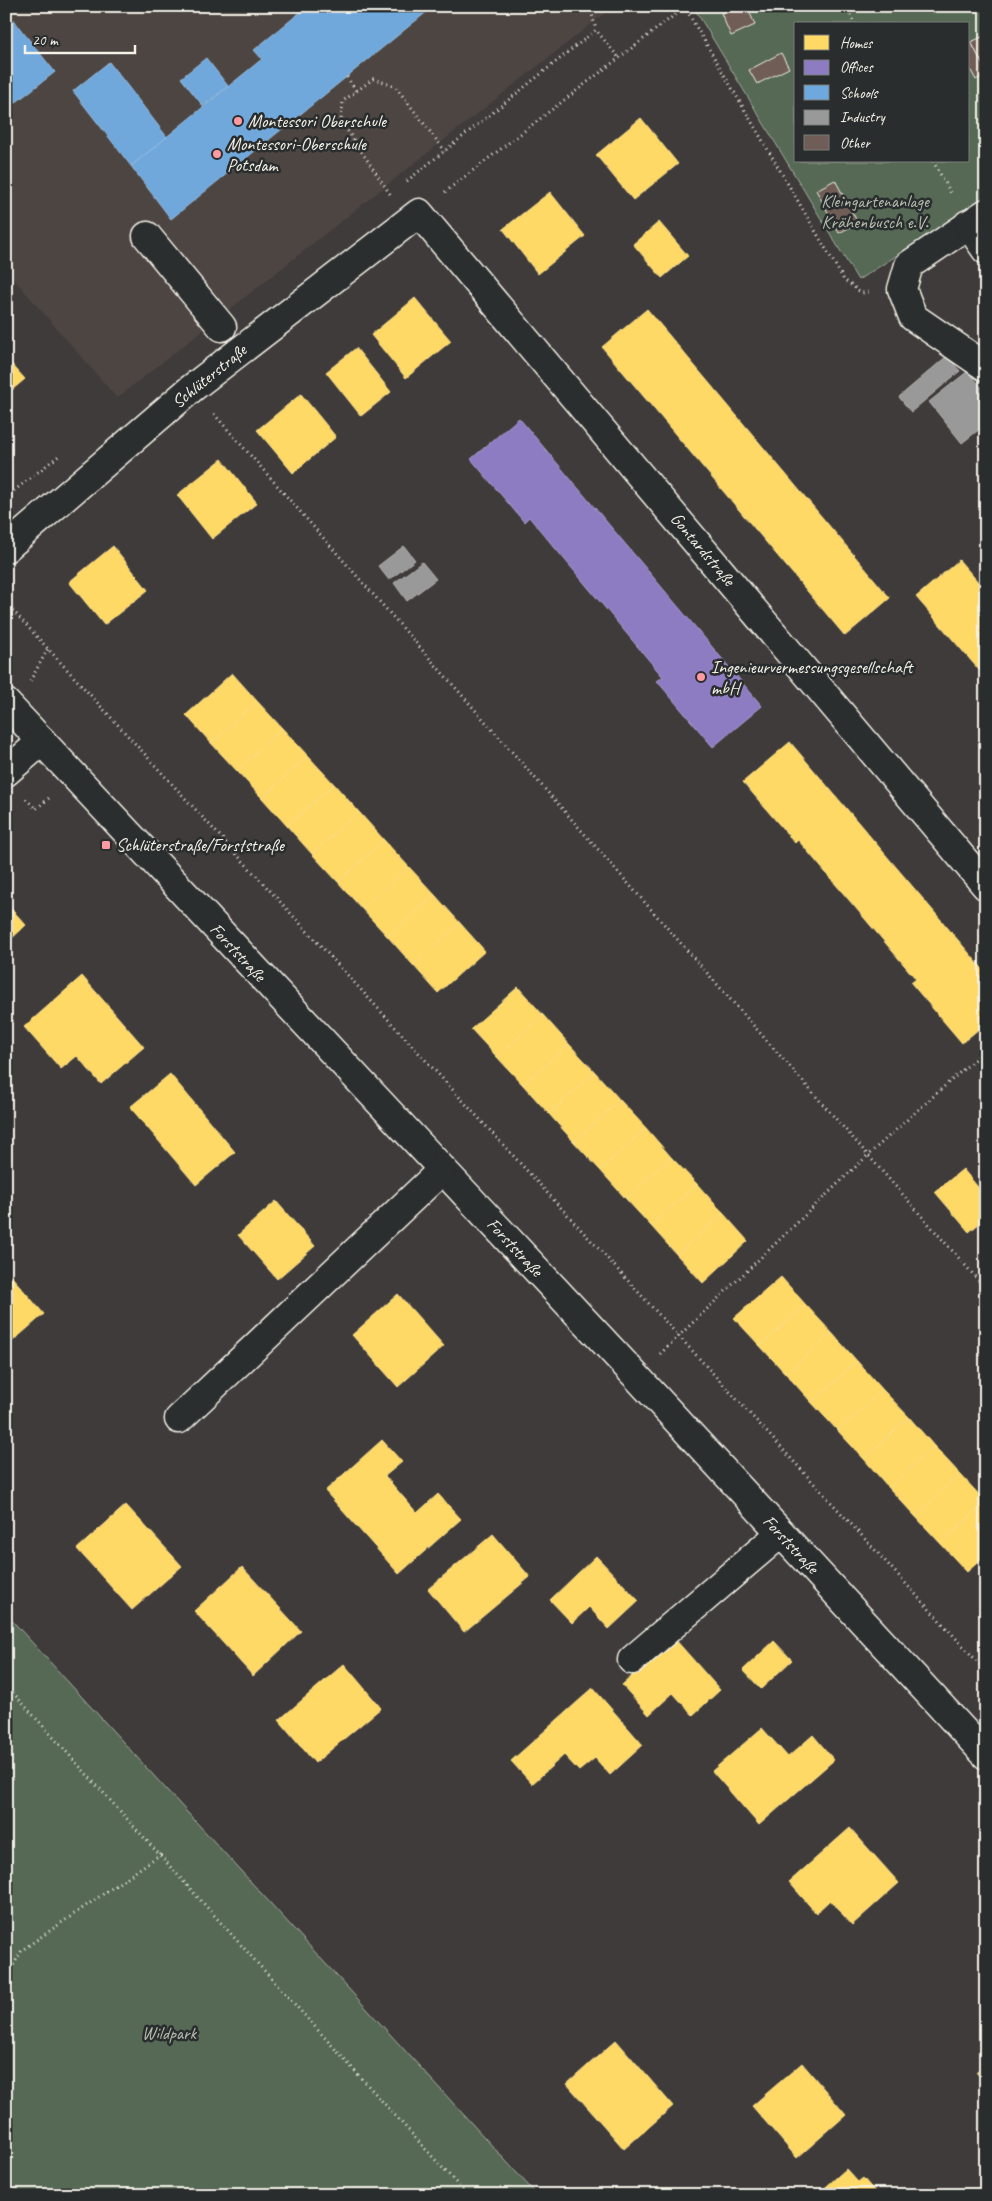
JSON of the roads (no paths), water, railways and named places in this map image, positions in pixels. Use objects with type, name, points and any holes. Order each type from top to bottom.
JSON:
[{"type":"street","name":"Schlüterstraße","points":[[6,548],[192,388],[419,213]]},
{"type":"street","name":"Gontardstraße","points":[[419,213],[986,886]]},
{"type":"street","points":[[986,250],[977,218],[909,265],[902,289],[913,317],[986,367]]},
{"type":"street","points":[[147,236],[222,327]]},
{"type":"street","name":"Forststraße","points":[[6,703],[636,1376],[986,1755]]},
{"type":"street","points":[[6,772],[42,741]]},
{"type":"street","points":[[179,1419],[442,1170]]},
{"type":"street","points":[[632,1660],[780,1533]]},
{"type":"place","name":"Montessori Oberschule","points":[[238,121]]},
{"type":"place","name":"Montessori-Oberschule Potsdam","points":[[217,154]]},
{"type":"place","name":"Ingenieurvermessungsgesellschaft mbH","points":[[701,677]]},
{"type":"place","name":"Schlüterstraße/Forststraße","points":[[106,845]]},
{"type":"park label","name":"Kleingartenanlage Krähenbusch e.V.","points":[[875,211]]},
{"type":"park label","name":"Wildpark","points":[[169,2033]]}]
